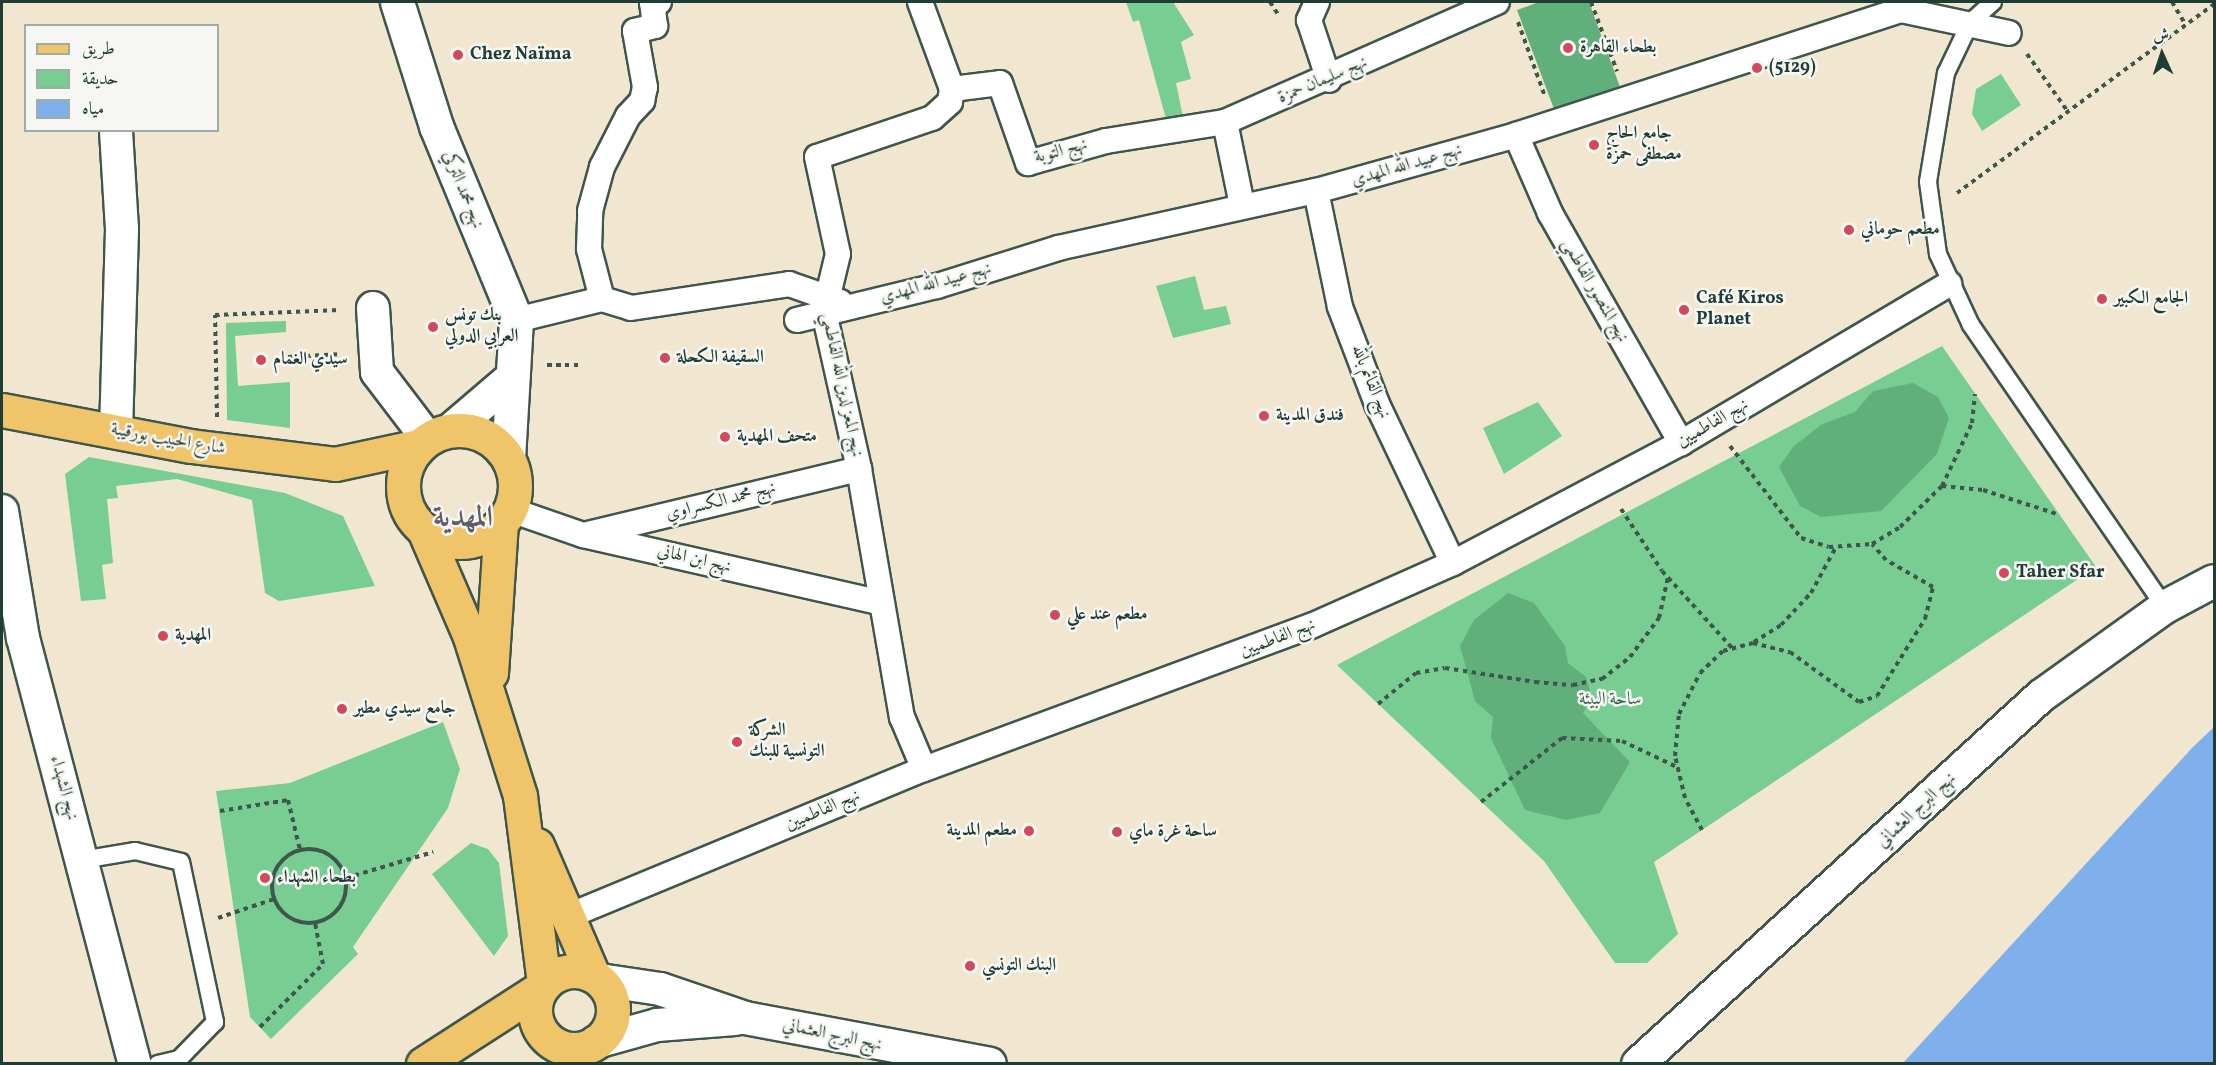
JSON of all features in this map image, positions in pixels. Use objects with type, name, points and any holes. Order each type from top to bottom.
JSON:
[{"type":"main road","name":"شارع الحبيب بورقيبة","points":[[2,410],[218,450],[335,464],[432,439]]},
{"type":"main road","points":[[493,705],[492,634],[506,517],[515,483],[508,457],[483,435],[432,439],[406,468],[415,517],[470,637],[493,705],[525,819],[542,986],[537,1024],[574,1053],[613,1013],[571,915],[525,819]]},
{"type":"main road","name":"شارع الحبيب بورقيبة","points":[[335,464],[415,517]]},
{"type":"main road","points":[[415,517],[439,538],[472,541],[506,517]]},
{"type":"main road","points":[[423,1064],[542,986],[571,970],[596,977]]},
{"type":"street","name":"نهج محمد التركي","points":[[397,2],[436,126],[516,320],[508,457]]},
{"type":"street","points":[[602,299],[589,249],[590,211],[602,167],[628,116],[642,101],[645,87],[635,31],[655,26],[652,3],[659,2]]},
{"type":"street","points":[[920,2],[952,89]]},
{"type":"street","points":[[1317,2],[1309,20],[1329,80]]},
{"type":"street","name":"نهج سليمان حمزة","points":[[1225,122],[1506,7]]},
{"type":"street","name":"نهج عبيد الله المهدي","points":[[825,304],[850,306],[1242,205],[1316,191],[1516,135],[1901,10],[2009,33]]},
{"type":"street","name":"نهج التوبة","points":[[952,89],[1000,83],[1028,163],[1106,141],[1225,122]]},
{"type":"street","name":"نهج المعز لدين الله الفاطمي","points":[[924,769],[902,717],[879,602],[859,469],[825,304],[838,254],[818,157],[932,118],[950,102],[952,89]]},
{"type":"street","points":[[1225,122],[1242,205]]},
{"type":"street","points":[[116,132],[122,229],[116,432]]},
{"type":"street","name":"نهج المنصور الفاطمي","points":[[1516,135],[1550,213],[1681,443]]},
{"type":"street","name":"نهج القائم بالله","points":[[1316,191],[1340,307],[1377,404],[1453,563]]},
{"type":"street","points":[[516,320],[602,299],[631,308],[789,284],[825,304]]},
{"type":"street","name":"نهج الفاطميين","points":[[571,915],[924,769],[1311,626],[1453,563],[1681,443],[1949,284]]},
{"type":"street","points":[[797,320],[825,304]]},
{"type":"street","points":[[373,308],[376,372],[432,439],[512,377]]},
{"type":"street","name":"نهج محمد الكسراوي","points":[[583,535],[859,469]]},
{"type":"street","name":"نهج الشهداء","points":[[2,511],[23,638],[135,1064]]},
{"type":"street","name":"نهج ابن الهاني","points":[[506,517],[879,602]]},
{"type":"street","name":"نهج البرج العثماني","points":[[1638,1064],[2041,696],[2165,607],[2214,581]]},
{"type":"street","name":"نهج البرج العثماني","points":[[596,977],[660,989],[745,1018],[990,1064]]},
{"type":"street","name":"نهج البرج العثماني","points":[[574,1053],[657,1025],[745,1018]]},
{"type":"lane","points":[[1993,2],[1970,23],[1944,83],[1931,144],[1929,213],[1949,284],[2165,607]]},
{"type":"lane","points":[[82,860],[135,851],[181,862],[214,1023],[179,1059],[158,1064]]},
{"type":"path","points":[[1591,2],[1627,99]]},
{"type":"path","points":[[2172,2],[2186,25]]},
{"type":"path","points":[[1929,213],[2214,4]]},
{"type":"path","points":[[1506,7],[1555,122]]},
{"type":"path","points":[[2029,58],[2068,112]]},
{"type":"path","points":[[218,450],[215,315],[373,308]]},
{"type":"path","points":[[288,357],[376,352]]},
{"type":"path","points":[[1714,424],[1783,521],[1801,538],[1836,547],[1872,544],[1900,527],[1942,486],[1972,423],[1976,394]]},
{"type":"path","points":[[1603,484],[1668,577],[1733,648]]},
{"type":"path","points":[[1942,486],[1983,490],[2060,515]]},
{"type":"path","points":[[1753,643],[1790,652],[1845,696],[1859,702],[1876,696],[1925,618],[1933,587],[1886,560],[1872,544]]},
{"type":"path","points":[[1702,830],[1678,767],[1679,714],[1700,673],[1733,648],[1753,643],[1782,626],[1811,593],[1836,547]]},
{"type":"path","points":[[1378,704],[1416,673],[1445,668],[1554,683],[1602,679],[1630,657],[1659,618],[1668,577]]},
{"type":"path","points":[[1481,802],[1562,738],[1622,741],[1678,767]]},
{"type":"path","points":[[220,811],[288,800],[300,850]]},
{"type":"path","points":[[300,850],[324,851],[345,878],[343,902],[315,923],[291,918],[274,899],[273,875],[288,855],[300,850]]},
{"type":"path","points":[[345,878],[433,852]]},
{"type":"path","points":[[195,926],[274,899]]},
{"type":"path","points":[[260,1027],[323,964],[315,923]]},
{"type":"green space","points":[[1126,2],[1173,2],[1194,35],[1181,42],[1191,79],[1176,83],[1183,117],[1166,119],[1139,20],[1133,22]]},
{"type":"green space","name":"بطحاء القاهرة","points":[[1539,2],[1589,2],[1620,87],[1554,109],[1517,10]]},
{"type":"green space","points":[[2001,74],[2021,105],[1982,131],[1972,114],[1976,89]]},
{"type":"green space","points":[[1195,276],[1204,310],[1226,306],[1231,324],[1173,338],[1156,286]]},
{"type":"green space","points":[[286,321],[286,332],[235,336],[238,386],[290,382],[290,428],[227,420],[226,323]]},
{"type":"green space","name":"ساحة البيئة","points":[[1942,346],[2096,567],[1654,862],[1678,934],[1647,963],[1615,963],[1544,861],[1337,665]]},
{"type":"green space","points":[[1913,383],[1938,397],[1949,418],[1937,454],[1881,511],[1821,517],[1800,506],[1779,467],[1793,447],[1822,424],[1855,412],[1873,391]]},
{"type":"green space","points":[[1538,402],[1562,436],[1504,474],[1483,428]]},
{"type":"green space","points":[[89,457],[285,493],[343,516],[375,586],[279,601],[265,593],[252,500],[177,479],[116,486],[118,498],[107,499],[113,563],[102,565],[106,599],[81,601],[65,474]]},
{"type":"green space","points":[[1508,593],[1534,603],[1565,646],[1568,663],[1586,677],[1592,697],[1583,713],[1630,762],[1600,813],[1566,820],[1525,810],[1491,738],[1493,717],[1475,701],[1460,646],[1474,620]]},
{"type":"green space","name":"بطحاء الشهداء","points":[[443,722],[460,769],[448,808],[353,947],[358,954],[271,1039],[250,1017],[216,791],[290,783]]},
{"type":"green space","points":[[471,843],[488,849],[499,863],[508,936],[494,956],[432,874]]},
{"type":"water","points":[[2214,727],[2214,1063],[1903,1063],[2192,748]]},
{"type":"place","name":"بطحاء القاهرة","points":[[1568,48]]},
{"type":"place","name":"Chez Naïma","points":[[458,55]]},
{"type":"place","name":"(5129)","points":[[1757,68]]},
{"type":"place","name":"جامع الحاج مصطفى حمزة","points":[[1594,145]]},
{"type":"place","name":"مطعم حوماني","points":[[1849,230]]},
{"type":"place","name":"الجامع الكبير","points":[[2102,299]]},
{"type":"place","name":"Café Kiros Planet","points":[[1684,310]]},
{"type":"place","name":"بنك تونس العربي الدولي","points":[[433,327]]},
{"type":"place","name":"السقيفة الكحلة","points":[[665,358]]},
{"type":"place","name":"سيدي الغمام","points":[[261,360]]},
{"type":"place","name":"فندق المدينة","points":[[1264,416]]},
{"type":"place","name":"متحف المهدية","points":[[725,437]]},
{"type":"place","name":"Taher Sfar","points":[[2004,573]]},
{"type":"place","name":"مطعم عند علي","points":[[1055,615]]},
{"type":"place","name":"المهدية","points":[[163,636]]},
{"type":"place","name":"جامع سيدي مطير","points":[[342,709]]},
{"type":"place","name":"الشركة التونسية للبنك","points":[[737,742]]},
{"type":"place","name":"مطعم المدينة","points":[[1029,831]]},
{"type":"place","name":"ساحة غرة ماي","points":[[1117,832]]},
{"type":"place","name":"بطحاء الشهداء","points":[[265,878]]},
{"type":"place","name":"البنك التونسي","points":[[970,966]]},
{"type":"district","name":"المهدية","points":[[463,518]]}]
